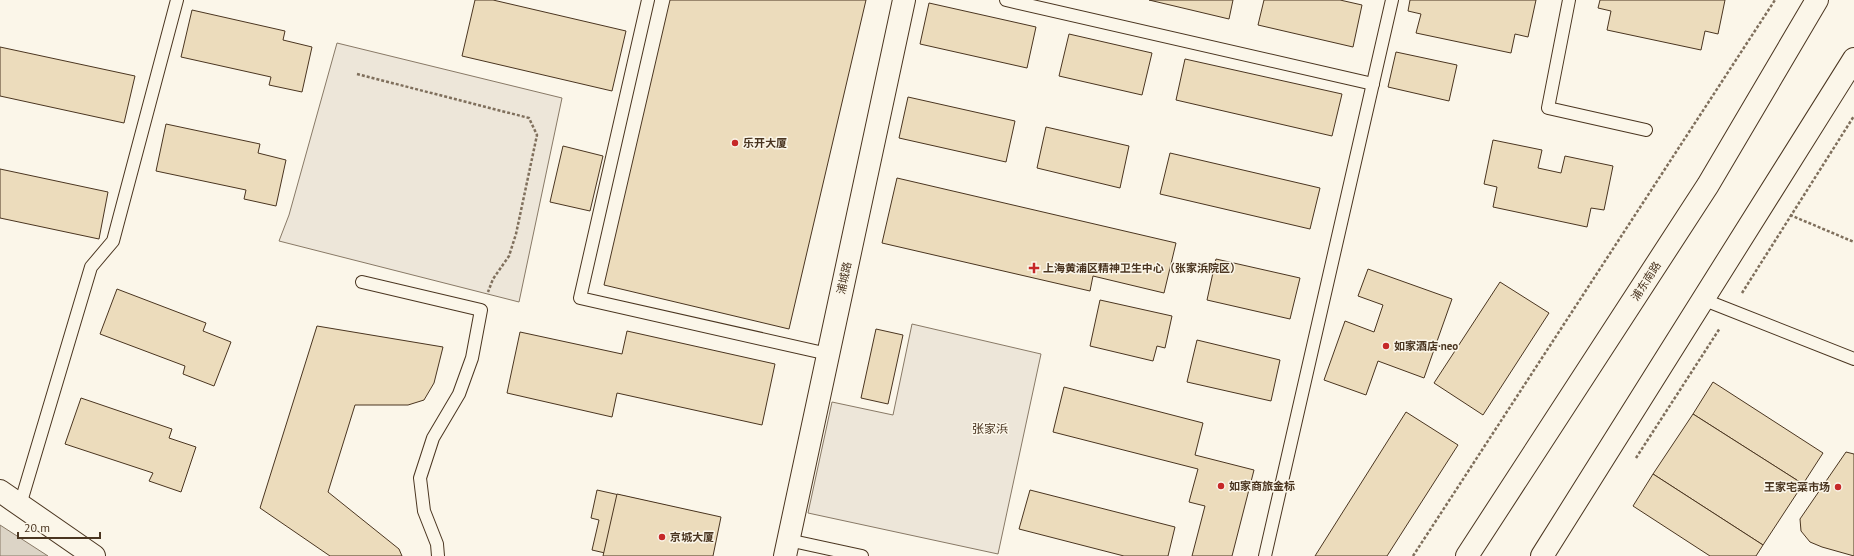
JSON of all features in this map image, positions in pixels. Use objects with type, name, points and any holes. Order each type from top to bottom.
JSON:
[{"type":"main road","name":"浦城路","points":[[787,548],[904,0]]},
{"type":"main road","name":"浦东南路","points":[[1467,556],[1708,185],[1816,0]]},
{"type":"main road","points":[[1542,556],[1702,298],[1766,200],[1854,59]]},
{"type":"main road","points":[[0,490],[94,556]]},
{"type":"lane","points":[[20,505],[92,267],[113,241],[177,0]]},
{"type":"lane","points":[[647,0],[580,298],[828,354]]},
{"type":"lane","points":[[1006,0],[1373,84]]},
{"type":"lane","points":[[1265,556],[1392,0]]},
{"type":"lane","points":[[1569,0],[1548,108],[1646,130]]},
{"type":"lane","points":[[362,282],[481,310],[472,358],[459,394],[433,438],[420,478],[424,511],[437,544],[438,556]]},
{"type":"lane","points":[[1702,298],[1731,311],[1854,359]]},
{"type":"lane","points":[[787,548],[862,556]]},
{"type":"path","points":[[1414,556],[1775,0]]},
{"type":"path","points":[[357,74],[529,118],[536,135],[516,234],[509,256],[493,279],[481,310]]},
{"type":"path","points":[[1632,463],[1731,311],[1854,116]]},
{"type":"path","points":[[1766,200],[1791,215],[1854,242]]},
{"type":"shaded area","points":[[337,43],[562,98],[519,302],[279,241],[289,215]]},
{"type":"shaded area","points":[[912,324],[1041,354],[998,554],[808,513],[832,402],[893,415]]},
{"type":"shaded area","points":[[0,525],[48,556],[0,556]]},
{"type":"building","points":[[475,0],[493,0],[626,31],[612,91],[462,56]]},
{"type":"building","name":"乐开大厦","points":[[670,0],[866,0],[789,329],[604,285]]},
{"type":"building","points":[[1149,0],[1233,0],[1229,19]]},
{"type":"building","points":[[1264,0],[1340,0],[1362,5],[1353,47],[1258,25]]},
{"type":"building","points":[[1410,0],[1536,0],[1528,37],[1515,34],[1511,53],[1416,33],[1421,14],[1408,11]]},
{"type":"building","points":[[1600,0],[1725,0],[1718,34],[1705,31],[1701,50],[1607,30],[1611,11],[1598,8]]},
{"type":"building","points":[[929,3],[1036,27],[1027,68],[920,44]]},
{"type":"building","points":[[192,10],[285,31],[283,40],[312,47],[302,92],[269,85],[271,77],[181,57]]},
{"type":"building","points":[[1069,34],[1152,53],[1142,95],[1059,76]]},
{"type":"building","points":[[0,47],[135,76],[124,123],[0,96]]},
{"type":"building","points":[[1396,52],[1457,65],[1449,101],[1388,87]]},
{"type":"building","points":[[1185,59],[1342,94],[1332,136],[1176,100]]},
{"type":"building","points":[[908,97],[1015,121],[1006,162],[899,138]]},
{"type":"building","points":[[166,124],[260,144],[258,153],[286,160],[276,206],[244,199],[246,190],[156,171]]},
{"type":"building","points":[[1046,127],[1129,146],[1120,188],[1037,168]]},
{"type":"building","points":[[1493,140],[1542,150],[1538,168],[1561,173],[1565,156],[1613,166],[1604,210],[1591,208],[1587,227],[1493,207],[1497,187],[1484,184]]},
{"type":"building","points":[[563,146],[603,156],[590,211],[550,202]]},
{"type":"building","points":[[1170,153],[1320,188],[1310,229],[1160,194]]},
{"type":"building","points":[[0,169],[108,192],[99,239],[0,218]]},
{"type":"building","points":[[897,178],[1176,243],[1164,293],[1093,276],[1090,291],[882,243]]},
{"type":"building","points":[[1216,259],[1300,278],[1290,319],[1207,300]]},
{"type":"building","name":"如家酒店·neo","points":[[1368,269],[1452,299],[1424,378],[1378,361],[1366,395],[1324,380],[1345,321],[1374,332],[1383,305],[1358,296]]},
{"type":"building","name":"如家酒店·neo","points":[[1500,282],[1549,313],[1483,415],[1434,383]]},
{"type":"building","points":[[117,289],[206,323],[203,331],[231,342],[214,386],[183,374],[185,366],[100,334]]},
{"type":"building","points":[[1100,300],[1172,316],[1165,348],[1157,346],[1153,361],[1090,346]]},
{"type":"building","points":[[317,326],[443,347],[434,383],[424,400],[408,405],[355,405],[328,492],[399,549],[402,556],[330,556],[260,508]]},
{"type":"building","points":[[876,329],[903,335],[888,404],[861,398]]},
{"type":"building","points":[[627,331],[775,364],[762,425],[617,393],[612,417],[507,393],[520,332],[622,354]]},
{"type":"building","points":[[1197,340],[1280,360],[1271,401],[1187,382]]},
{"type":"building","points":[[1713,382],[1823,453],[1803,484],[1693,414]]},
{"type":"building","name":"如家商旅金标","points":[[1064,387],[1203,423],[1195,455],[1254,470],[1232,556],[1192,556],[1205,506],[1189,502],[1198,469],[1053,432]]},
{"type":"building","points":[[81,398],[172,429],[169,438],[196,447],[181,492],[149,481],[153,473],[65,444]]},
{"type":"building","points":[[1406,412],[1458,445],[1387,556],[1315,556]]},
{"type":"building","points":[[1693,414],[1803,484],[1763,545],[1653,474]]},
{"type":"building","name":"王家宅菜市场","points":[[1846,452],[1854,454],[1854,556],[1810,542],[1801,531],[1800,519]]},
{"type":"building","points":[[1653,474],[1763,545],[1756,556],[1710,556],[1633,506]]},
{"type":"building","name":"京城大厦","points":[[597,490],[704,514],[698,541],[691,539],[687,556],[618,556],[592,550],[599,520],[591,518]]},
{"type":"building","points":[[1030,490],[1175,527],[1168,556],[1124,556],[1019,529]]},
{"type":"building","name":"京城大厦","points":[[617,494],[721,517],[713,556],[603,556]]},
{"type":"place","name":"乐开大厦","points":[[735,143]]},
{"type":"place","name":"上海黄浦区精神卫生中心（张家浜院区）","points":[[1034,268]]},
{"type":"place","name":"如家酒店·neo","points":[[1386,346]]},
{"type":"place","name":"如家商旅金标","points":[[1221,486]]},
{"type":"place","name":"王家宅菜市场","points":[[1838,487]]},
{"type":"place","name":"京城大厦","points":[[662,537]]},
{"type":"district","name":"张家浜","points":[[990,428]]}]
